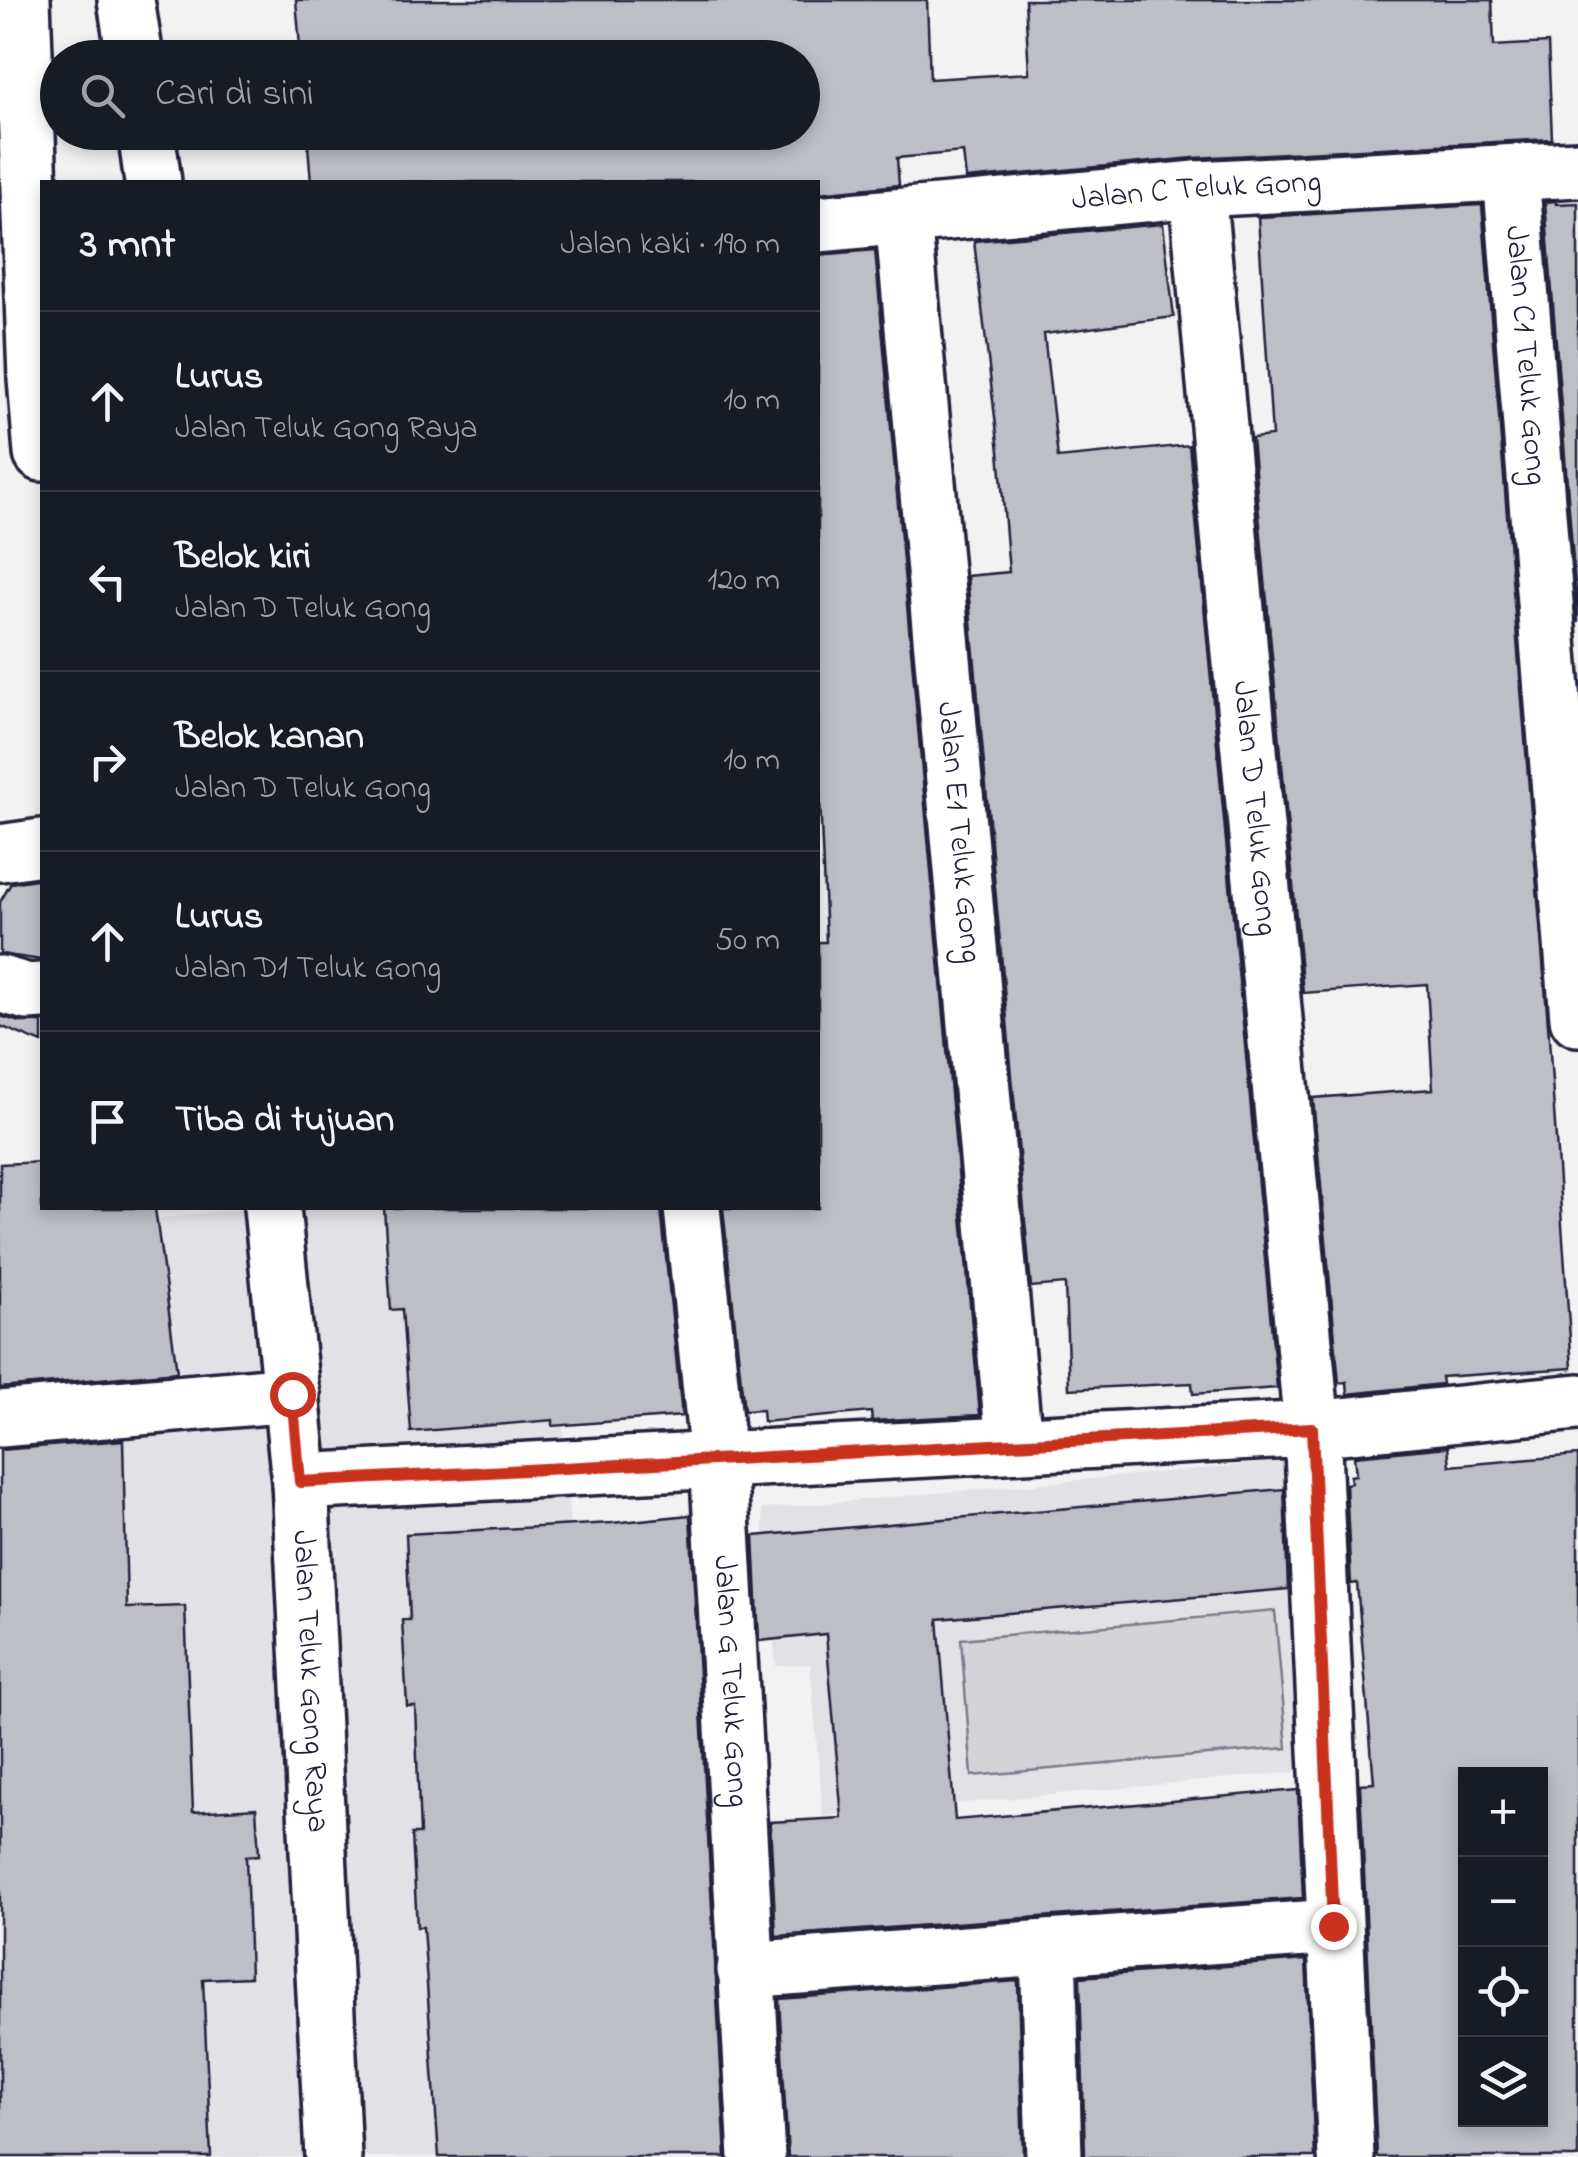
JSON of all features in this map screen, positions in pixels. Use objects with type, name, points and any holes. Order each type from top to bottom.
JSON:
[{"type":"street","points":[[22,0],[18,378],[40,448]]},
{"type":"street","points":[[126,0],[132,40]]},
{"type":"street","points":[[149,150],[153,180]]},
{"type":"street","name":"Jalan C Teluk Gong","points":[[820,224],[1197,189],[1578,169]]},
{"type":"street","name":"Jalan C1 Teluk Gong","points":[[1511,174],[1578,1018]]},
{"type":"street","name":"Jalan D Teluk Gong","points":[[1197,189],[1312,1428],[1346,2157]]},
{"type":"street","name":"Jalan E1 Teluk Gong","points":[[903,218],[1014,1444]]},
{"type":"street","points":[[0,853],[40,846]]},
{"type":"street","points":[[0,984],[40,992]]},
{"type":"street","name":"Jalan Teluk Gong Raya","points":[[272,1210],[300,1482],[333,2157]]},
{"type":"street","name":"Jalan G Teluk Gong","points":[[692,1210],[718,1460],[757,2157]]},
{"type":"street","points":[[0,1419],[292,1394]]},
{"type":"street","points":[[300,1482],[1312,1428],[1578,1402]]},
{"type":"street","points":[[745,1970],[1333,1926]]},
{"type":"street","points":[[1048,1948],[1054,2157]]},
{"type":"shaded area","points":[[233,1210],[548,1210],[613,2157],[0,2157],[0,1236]]},
{"type":"shaded area","points":[[1287,1461],[1315,1770],[823,1816],[810,1664],[776,1666],[762,1509]]},
{"type":"shaded area","points":[[1275,1611],[1287,1748],[972,1776],[961,1639]]},
{"type":"building","points":[[296,0],[927,0],[930,79],[1029,73],[1025,0],[1492,0],[1494,46],[1548,43],[1552,139],[1194,158],[966,179],[963,152],[897,158],[899,185],[820,193],[820,180],[311,180],[308,150],[820,150],[820,40],[299,40]]},
{"type":"building","points":[[1545,202],[1578,203],[1578,623]]},
{"type":"building","points":[[1482,205],[1572,1368],[1441,1377],[1442,1384],[1348,1394],[1347,1382],[1339,1383],[1313,1098],[1433,1089],[1427,984],[1303,993],[1252,438],[1272,436],[1258,217]]},
{"type":"building","points":[[1163,224],[1174,317],[1044,334],[1058,458],[1189,445],[1277,1388],[1193,1394],[1192,1383],[1069,1389],[1065,1284],[1031,1287],[967,576],[1009,572],[974,241]]},
{"type":"building","points":[[875,250],[980,1415],[872,1421],[871,1412],[763,1422],[762,1410],[744,1411],[723,1210],[820,1210],[820,942],[826,942],[820,798],[820,255]]},
{"type":"building","points":[[40,878],[40,960],[0,954],[0,902],[11,883]]},
{"type":"building","points":[[0,1016],[40,1022],[40,1042],[0,1026]]},
{"type":"building","points":[[40,1162],[40,1210],[155,1210],[177,1372],[0,1388],[0,1164]]},
{"type":"building","points":[[384,1210],[661,1210],[682,1416],[553,1426],[553,1420],[411,1432],[402,1309],[391,1310]]},
{"type":"building","points":[[123,1440],[127,1608],[185,1606],[193,1812],[256,1808],[259,1855],[246,1856],[250,1977],[203,1979],[211,2157],[0,2157],[0,1450]]},
{"type":"building","points":[[1448,1447],[1450,1466],[1578,1455],[1578,2157],[1377,2157],[1360,1784],[1374,1783],[1357,1583],[1351,1584],[1346,1484],[1351,1483],[1350,1476],[1356,1475],[1354,1456]]},
{"type":"building","points":[[1284,1489],[1288,1589],[938,1619],[955,1820],[1298,1790],[1303,1898],[776,1936],[770,1822],[842,1818],[826,1634],[759,1641],[754,1536]]},
{"type":"building","points":[[690,1515],[726,2157],[439,2157],[423,1927],[417,1927],[412,1834],[420,1834],[415,1706],[407,1706],[402,1620],[410,1620],[406,1534]]},
{"type":"building","points":[[1306,1960],[1315,2157],[1085,2157],[1080,1977]]},
{"type":"building","points":[[1018,1981],[1023,2157],[788,2157],[779,1999]]},
{"type":"route","points":[[292,1394],[300,1482],[1312,1428],[1333,1926]]}]
